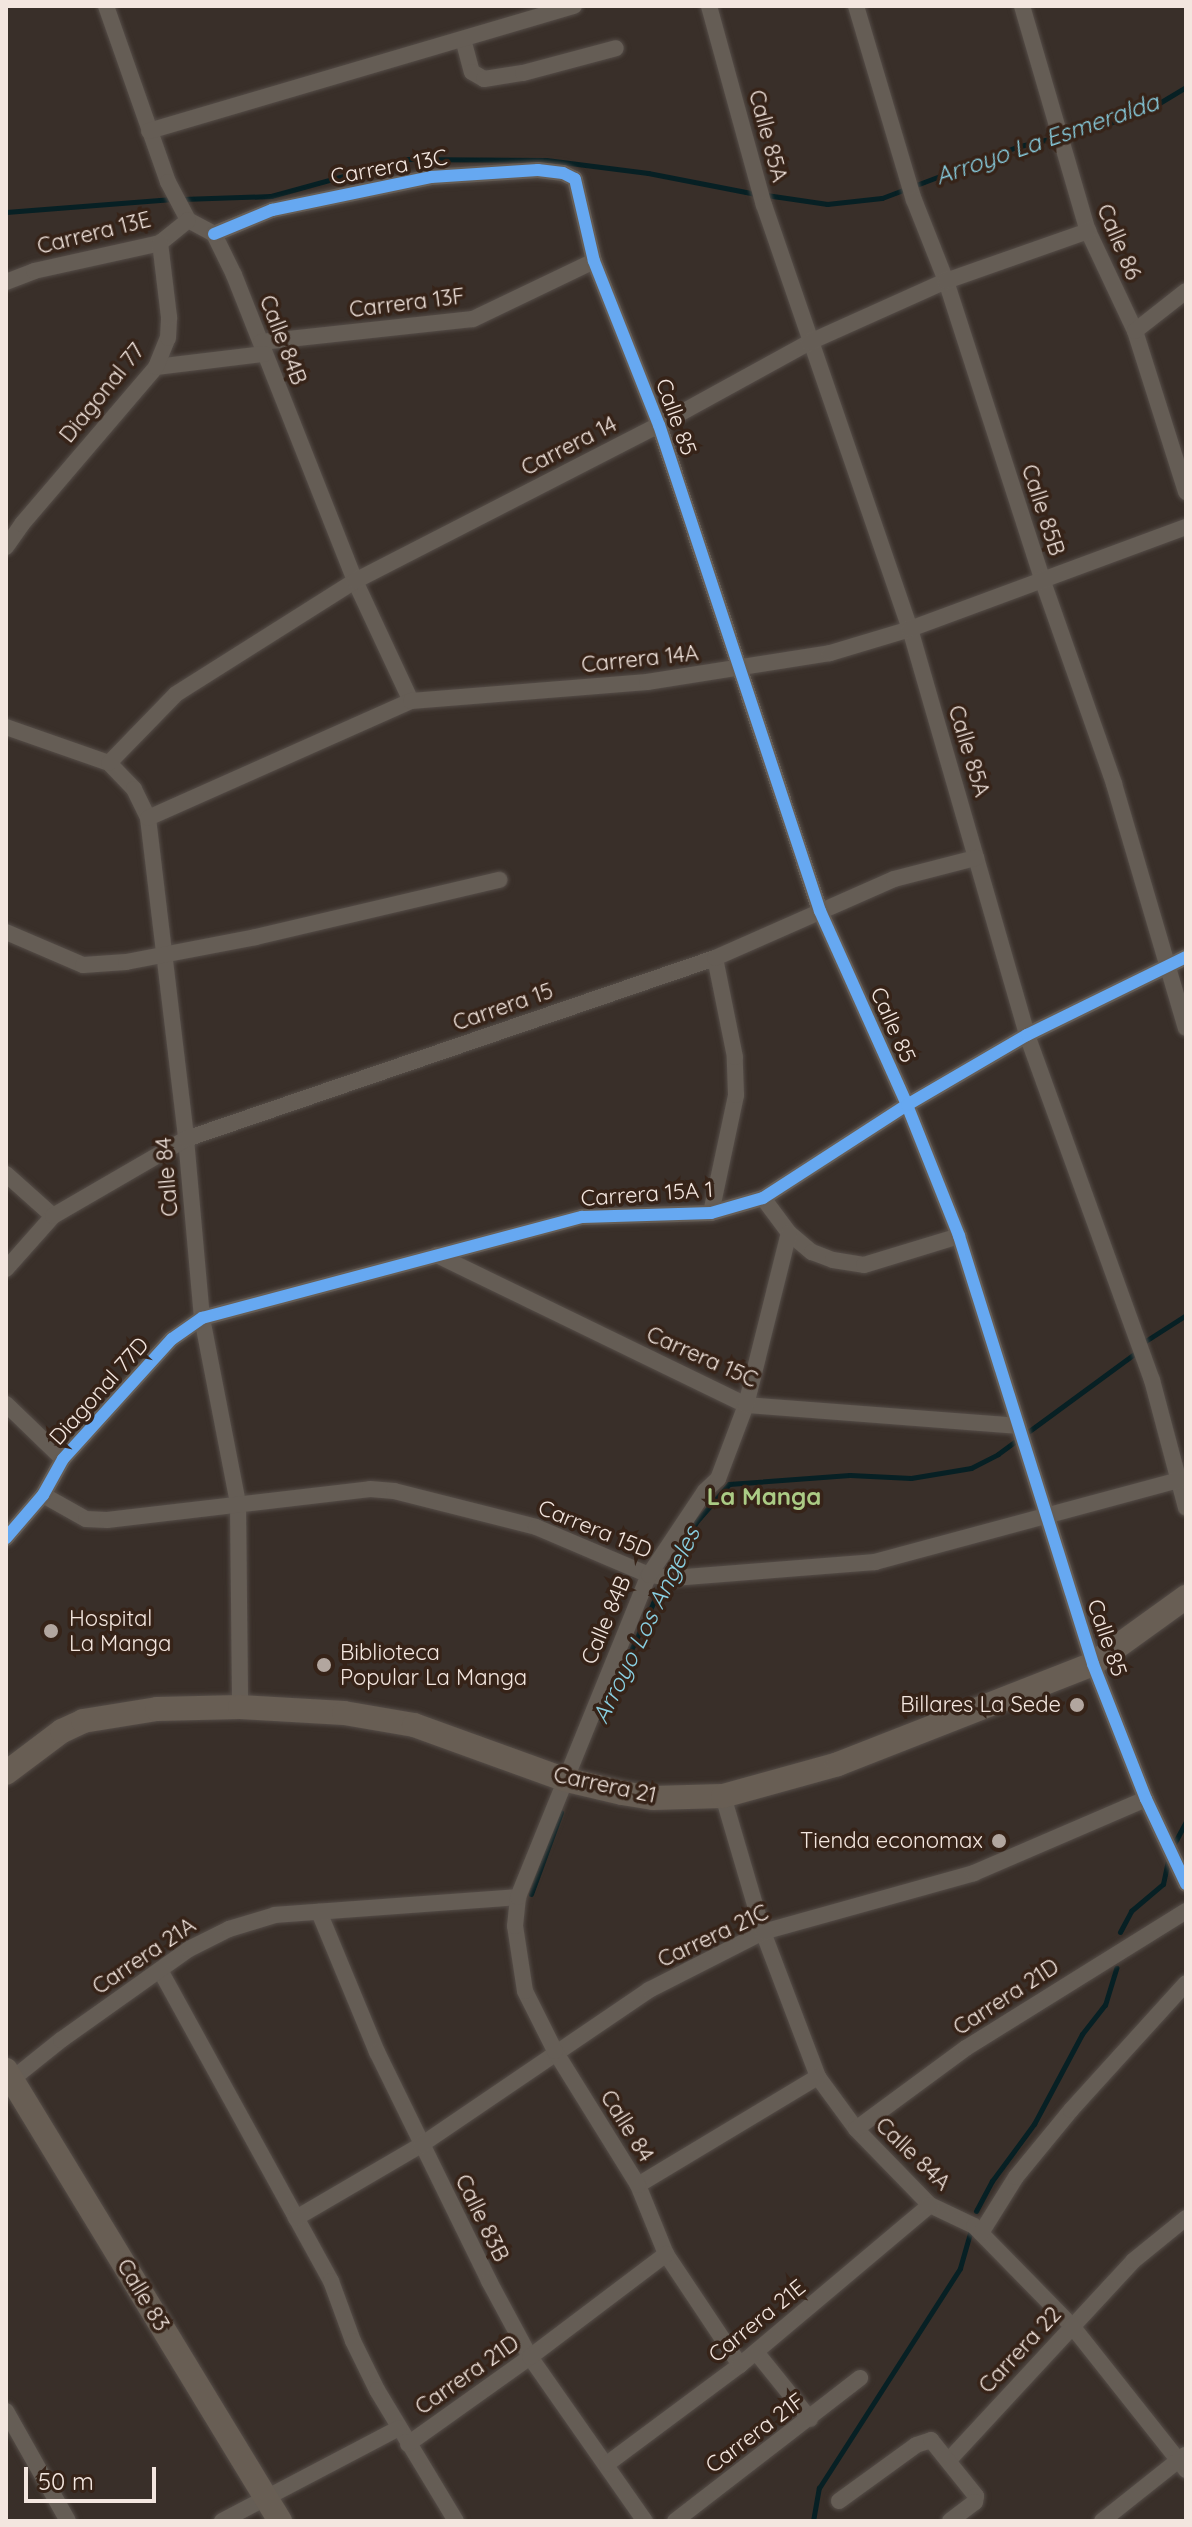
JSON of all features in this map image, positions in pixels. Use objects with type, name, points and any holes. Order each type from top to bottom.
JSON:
[{"type":"street","points":[[106,6],[168,182],[184,215],[214,234]]},
{"type":"street","points":[[149,131],[574,6]]},
{"type":"street","name":"Calle 85A","points":[[709,6],[764,205],[910,629],[1027,1035],[1140,1347],[1186,1508]]},
{"type":"street","name":"Calle 85B","points":[[856,6],[914,200],[946,281],[1042,579],[1114,784],[1186,1028]]},
{"type":"street","name":"Calle 86","points":[[1022,6],[1053,121],[1088,231],[1135,331],[1186,492]]},
{"type":"street","points":[[463,39],[472,72],[484,79],[523,73],[616,48]]},
{"type":"street","name":"Carrera 13C","points":[[214,234],[272,210],[431,177],[538,170],[563,173],[575,179]]},
{"type":"street","name":"Calle 85","points":[[575,179],[594,261],[659,425],[820,911],[907,1105],[959,1236],[1020,1434],[1051,1512],[1093,1664],[1146,1799],[1186,1884]]},
{"type":"street","name":"Carrera 13E","points":[[6,282],[34,271],[160,243],[184,215]]},
{"type":"street","name":"Carrera 14","points":[[109,763],[176,694],[355,581],[659,425],[810,342],[946,281],[1088,231]]},
{"type":"street","name":"Calle 84B","points":[[214,234],[355,581],[411,701]]},
{"type":"street","name":"Diagonal 77","points":[[6,547],[22,524],[156,367],[168,338],[169,317],[160,243]]},
{"type":"street","name":"Carrera 13F","points":[[156,367],[262,348],[473,319],[594,261]]},
{"type":"street","points":[[1135,331],[1186,291]]},
{"type":"street","name":"Carrera 14A","points":[[148,818],[411,701],[647,682],[742,670],[830,653],[910,629],[1186,527]]},
{"type":"street","name":"Calle 84","points":[[6,727],[109,763],[134,789],[148,818],[186,1139],[202,1318],[238,1504],[240,1707]]},
{"type":"street","name":"Carrera 15","points":[[6,1269],[53,1216],[186,1139],[715,958],[894,879],[974,851]]},
{"type":"street","points":[[6,932],[83,965],[166,955],[499,880]]},
{"type":"street","name":"Carrera 15A 1","points":[[202,1318],[582,1217],[711,1213],[763,1198],[907,1105],[1027,1035],[1186,957]]},
{"type":"street","points":[[711,1213],[736,1095],[735,1057],[715,958]]},
{"type":"street","points":[[6,1174],[53,1216]]},
{"type":"street","points":[[763,1198],[789,1233],[812,1252],[864,1265],[959,1236]]},
{"type":"street","name":"Calle 84B","points":[[518,1897],[563,1779],[705,1491],[718,1479],[746,1405],[789,1233]]},
{"type":"street","name":"Carrera 15C","points":[[437,1255],[746,1405],[1020,1434]]},
{"type":"street","name":"Diagonal 77D","points":[[6,1538],[43,1495],[63,1459],[172,1339],[202,1318]]},
{"type":"street","points":[[6,1404],[63,1459]]},
{"type":"street","name":"Carrera 15D","points":[[43,1495],[86,1519],[107,1520],[370,1489],[394,1491],[536,1527],[661,1577],[875,1562],[1178,1480]]},
{"type":"street","name":"Carrera 21","points":[[6,1773],[62,1731],[83,1721],[157,1709],[240,1707],[344,1713],[414,1725],[563,1779],[653,1798],[723,1796],[838,1764],[1093,1664],[1186,1597]]},
{"type":"street","name":"Calle 84A","points":[[723,1796],[763,1932],[818,2077],[856,2129],[930,2205],[973,2226],[1072,2326],[1183,2462]]},
{"type":"street","name":"Carrera 21C","points":[[296,2218],[421,2145],[555,2051],[649,1990],[763,1932],[974,1873],[1146,1799]]},
{"type":"street","name":"Calle 84","points":[[518,1897],[515,1926],[525,1991],[555,2051],[638,2185],[666,2254],[740,2365]]},
{"type":"street","name":"Carrera 21A","points":[[8,2077],[160,1970],[229,1929],[275,1915],[518,1897]]},
{"type":"street","name":"Carrera 21D","points":[[856,2129],[966,2048],[1186,1911]]},
{"type":"street","name":"Calle 83B","points":[[319,1912],[377,2052],[421,2145],[530,2357],[645,2521]]},
{"type":"street","points":[[160,1970],[331,2281],[365,2366],[408,2444],[456,2521]]},
{"type":"street","points":[[973,2226],[1186,1983]]},
{"type":"street","name":"Calle 83","points":[[8,2077],[280,2521]]},
{"type":"street","points":[[638,2185],[818,2077]]},
{"type":"street","name":"Carrera 21E","points":[[607,2464],[740,2365],[930,2205]]},
{"type":"street","name":"Carrera 22","points":[[949,2460],[1133,2261],[1186,2218]]},
{"type":"street","name":"Carrera 21D","points":[[408,2444],[666,2254]]},
{"type":"street","points":[[756,2352],[810,2419]]},
{"type":"street","name":"Carrera 21F","points":[[675,2521],[860,2378]]},
{"type":"street","points":[[6,2411],[68,2521]]},
{"type":"street","name":"Carrera 21D","points":[[222,2521],[264,2496],[399,2428]]},
{"type":"street","points":[[839,2501],[922,2441],[931,2440],[976,2496],[975,2502],[950,2521]]},
{"type":"street","points":[[1102,2521],[1183,2462]]},
{"type":"waterway","name":"Arroyo La Esmeralda","points":[[766,195],[827,204],[882,198],[1016,147],[1099,127],[1151,108],[1186,87]]},
{"type":"waterway","name":"Arroyo La Esmeralda","points":[[182,199],[271,196],[405,159],[546,160],[648,173],[756,194]]},
{"type":"waterway","name":"Arroyo La Esmeralda","points":[[6,212],[172,199]]},
{"type":"waterway","name":"Arroyo Los Angeles","points":[[1144,1342],[1186,1315]]},
{"type":"waterway","name":"Arroyo Los Angeles","points":[[599,1718],[653,1603],[696,1522],[729,1484],[850,1475],[911,1478],[971,1468],[998,1454],[1138,1351]]},
{"type":"waterway","points":[[531,1894],[561,1812]]},
{"type":"waterway","points":[[1174,1844],[1186,1821]]},
{"type":"waterway","points":[[1120,1932],[1131,1911],[1163,1884],[1168,1860]]},
{"type":"waterway","points":[[976,2211],[992,2181],[1034,2124],[1082,2034],[1105,2005],[1116,1968]]},
{"type":"waterway","points":[[813,2521],[819,2488],[960,2268],[970,2232]]},
{"type":"cycle path","points":[[214,234],[272,210],[431,177],[538,170],[563,173],[575,179],[594,261],[659,425],[820,911],[907,1105],[959,1236],[1093,1664],[1146,1799],[1186,1884]]},
{"type":"cycle path","points":[[6,1538],[43,1495],[63,1459],[172,1339],[202,1318],[582,1217],[711,1213],[763,1198],[907,1105],[1027,1035],[1186,957]]},
{"type":"place","name":"Hospital La Manga","points":[[51,1631]]},
{"type":"place","name":"Biblioteca Popular La Manga","points":[[324,1665]]},
{"type":"place","name":"Billares La Sede","points":[[1077,1705]]},
{"type":"place","name":"Tienda economax","points":[[999,1841]]},
{"type":"district","name":"La Manga","points":[[764,1497]]}]
